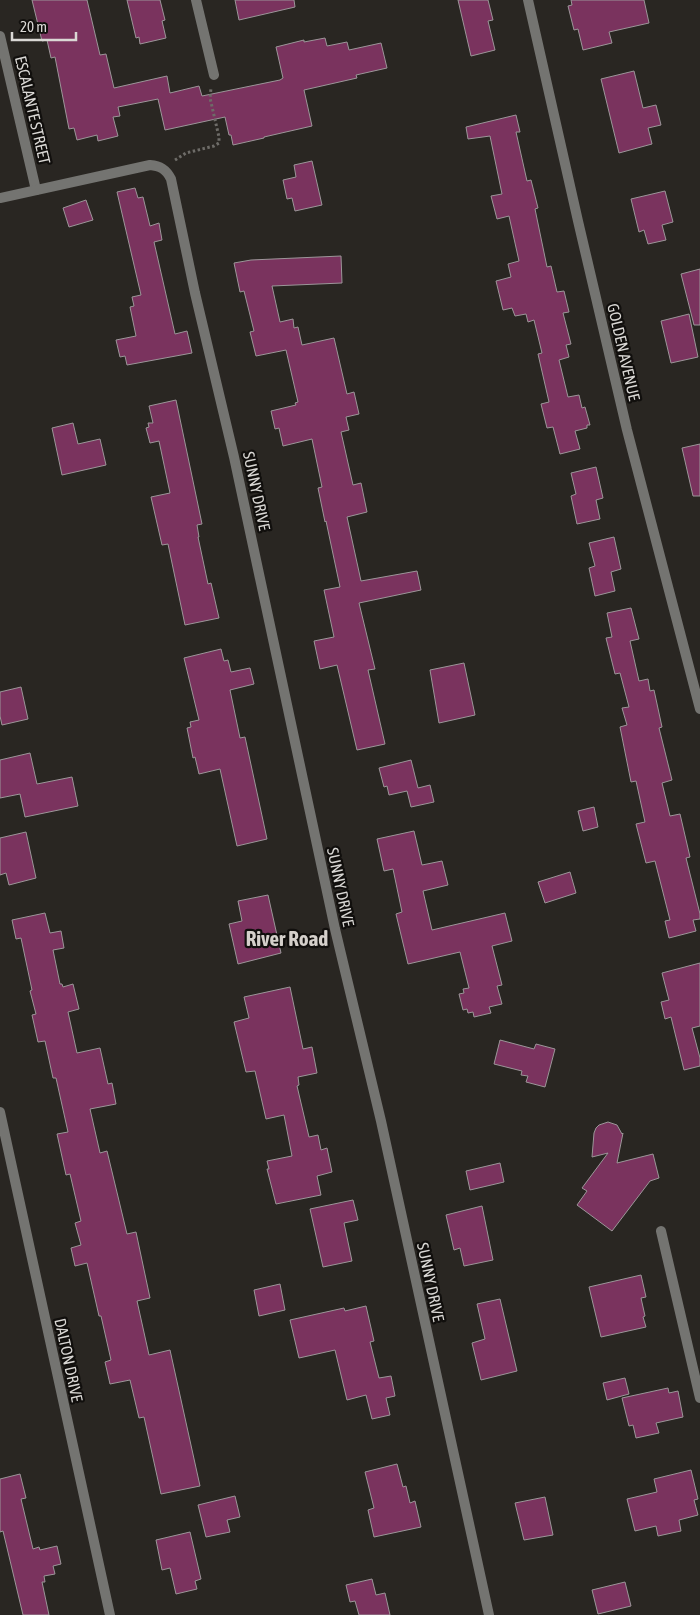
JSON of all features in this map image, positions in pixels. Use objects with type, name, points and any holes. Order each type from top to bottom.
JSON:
[{"type":"street","points":[[196,0],[214,75]]},
{"type":"street","name":"GOLDEN AVENUE","points":[[528,0],[627,430],[700,709]]},
{"type":"street","name":"ESCALANTE STREET","points":[[0,36],[36,190]]},
{"type":"street","points":[[0,198],[144,166],[161,167]]},
{"type":"street","name":"SUNNY DRIVE","points":[[161,167],[171,179],[195,293],[234,457],[333,919],[381,1121],[489,1615]]},
{"type":"street","name":"DALTON DRIVE","points":[[0,1112],[110,1615]]},
{"type":"street","points":[[661,1231],[700,1398]]},
{"type":"path","points":[[161,167],[186,153],[219,143],[210,98],[214,75]]},
{"type":"building","points":[[32,0],[87,0],[100,55],[106,54],[114,88],[167,76],[170,93],[199,86],[202,96],[280,80],[283,78],[276,47],[304,40],[304,42],[325,38],[327,46],[347,42],[349,50],[381,43],[387,68],[356,75],[357,78],[304,90],[312,126],[264,138],[233,145],[225,117],[165,130],[158,99],[118,107],[120,116],[113,117],[118,136],[98,141],[97,135],[77,140],[74,128],[69,129],[55,57],[51,58],[47,40],[42,41]]},
{"type":"building","points":[[127,0],[160,0],[165,20],[162,21],[166,38],[140,44],[139,37],[136,38]]},
{"type":"building","points":[[235,0],[294,0],[295,7],[239,20]]},
{"type":"building","points":[[458,0],[488,0],[493,20],[488,21],[495,50],[471,56]]},
{"type":"building","points":[[571,0],[644,0],[649,23],[609,32],[612,43],[583,50],[578,29],[574,30],[568,6],[572,5]]},
{"type":"building","points":[[634,71],[643,108],[656,105],[661,125],[648,128],[652,144],[619,153],[601,79]]},
{"type":"building","points":[[516,115],[520,132],[516,132],[527,181],[531,180],[538,208],[535,209],[547,267],[551,266],[557,292],[564,291],[569,312],[563,313],[571,344],[566,345],[569,357],[559,360],[568,397],[579,395],[582,408],[585,407],[590,425],[587,425],[587,428],[575,431],[580,449],[560,454],[553,427],[547,428],[541,404],[549,402],[538,354],[542,353],[534,320],[528,322],[526,314],[515,316],[512,308],[503,310],[496,281],[511,277],[508,264],[519,261],[509,216],[497,219],[491,196],[502,194],[490,136],[468,139],[466,127]]},
{"type":"building","points":[[312,161],[322,205],[295,211],[292,198],[287,199],[283,180],[296,177],[294,165]]},
{"type":"building","points":[[135,188],[138,198],[143,197],[150,226],[159,223],[162,240],[154,242],[175,334],[187,331],[192,353],[127,365],[125,356],[120,357],[116,340],[136,336],[130,307],[134,306],[132,297],[141,295],[117,192]]},
{"type":"building","points":[[665,191],[673,222],[662,225],[666,240],[648,244],[644,230],[639,232],[631,199]]},
{"type":"building","points":[[86,200],[93,220],[69,227],[63,208]]},
{"type":"building","points":[[341,256],[342,283],[272,286],[280,322],[293,319],[294,328],[298,327],[302,345],[334,338],[347,394],[354,392],[359,414],[346,417],[349,430],[341,432],[353,485],[361,483],[367,512],[347,517],[361,581],[417,571],[421,590],[359,603],[375,669],[368,670],[385,744],[357,750],[337,665],[320,669],[314,641],[334,637],[324,590],[340,587],[318,488],[322,487],[312,439],[283,446],[279,428],[275,429],[271,411],[296,405],[295,403],[298,402],[286,350],[256,356],[250,332],[254,331],[244,291],[240,292],[234,263],[251,260]]},
{"type":"building","points":[[700,269],[700,325],[694,325],[681,274]]},
{"type":"building","points":[[689,314],[698,357],[671,363],[661,321]]},
{"type":"building","points":[[176,400],[202,524],[197,525],[198,537],[208,584],[211,583],[219,618],[185,625],[168,544],[162,545],[151,497],[170,493],[159,441],[150,443],[146,428],[149,427],[148,423],[153,423],[149,406]]},
{"type":"building","points":[[73,423],[78,444],[100,439],[106,465],[62,475],[52,428]]},
{"type":"building","points":[[700,444],[700,496],[693,496],[682,448]]},
{"type":"building","points":[[596,467],[603,498],[596,500],[600,519],[577,524],[571,496],[576,494],[571,473]]},
{"type":"building","points":[[614,537],[621,569],[611,572],[615,591],[595,596],[589,568],[595,566],[589,543]]},
{"type":"building","points":[[631,608],[639,639],[630,641],[639,681],[648,679],[650,691],[654,690],[662,727],[659,728],[672,780],[662,783],[670,816],[680,814],[690,857],[686,858],[700,914],[700,919],[693,920],[696,931],[669,938],[665,921],[670,920],[655,861],[646,863],[636,824],[645,822],[636,781],[631,782],[620,727],[627,725],[622,708],[629,707],[620,673],[615,674],[606,638],[612,637],[607,613]]},
{"type":"building","points":[[221,649],[224,661],[228,660],[231,672],[250,668],[254,684],[230,690],[240,738],[245,737],[267,839],[237,846],[220,769],[199,774],[195,757],[193,758],[187,728],[191,727],[190,722],[199,720],[184,658]]},
{"type":"building","points":[[464,663],[475,715],[439,723],[430,670]]},
{"type":"building","points":[[21,687],[28,719],[2,725],[0,692]]},
{"type":"building","points":[[30,753],[37,784],[72,777],[78,806],[25,817],[20,794],[0,798],[0,760]]},
{"type":"building","points":[[411,760],[418,788],[430,785],[434,802],[411,807],[407,791],[389,795],[387,786],[384,787],[379,768]]},
{"type":"building","points":[[594,807],[598,827],[583,831],[578,811]]},
{"type":"building","points":[[414,831],[422,865],[442,861],[448,885],[423,891],[432,930],[505,913],[512,941],[492,946],[502,985],[497,986],[502,1004],[489,1007],[491,1013],[474,1017],[473,1012],[468,1013],[467,1009],[463,1010],[459,994],[464,993],[463,989],[469,988],[460,952],[408,964],[396,914],[402,912],[393,869],[384,871],[377,839]]},
{"type":"building","points":[[26,832],[36,878],[9,885],[6,873],[0,875],[0,838]]},
{"type":"building","points":[[570,872],[576,893],[545,903],[538,882]]},
{"type":"building","points":[[268,895],[281,953],[238,964],[229,924],[242,921],[238,901]]},
{"type":"building","points":[[45,913],[50,933],[61,931],[64,948],[53,950],[60,984],[63,987],[73,984],[79,1009],[68,1012],[77,1053],[100,1048],[108,1084],[112,1083],[116,1104],[90,1109],[100,1153],[107,1151],[127,1234],[136,1232],[150,1298],[137,1301],[149,1355],[170,1350],[200,1486],[161,1494],[144,1417],[139,1418],[130,1380],[110,1384],[105,1362],[111,1360],[87,1263],[75,1266],[71,1248],[81,1245],[75,1223],[81,1221],[70,1174],[66,1175],[57,1134],[68,1132],[56,1078],[53,1078],[45,1041],[38,1042],[32,1015],[36,1014],[21,938],[16,939],[12,920]]},
{"type":"building","points":[[700,963],[700,1026],[692,1028],[700,1058],[700,1066],[684,1070],[671,1017],[665,1019],[661,1002],[669,1000],[662,973]]},
{"type":"building","points":[[290,987],[303,1049],[312,1047],[317,1073],[298,1077],[299,1085],[297,1086],[309,1137],[318,1135],[321,1150],[327,1148],[332,1172],[317,1176],[321,1195],[276,1204],[267,1169],[269,1169],[267,1161],[292,1156],[284,1115],[266,1119],[255,1071],[246,1072],[234,1022],[249,1018],[244,997]]},
{"type":"building","points":[[500,1040],[534,1049],[536,1044],[555,1049],[545,1087],[526,1082],[528,1076],[521,1075],[522,1071],[494,1064]]},
{"type":"building","points":[[608,1122],[617,1125],[623,1133],[617,1163],[653,1154],[659,1178],[650,1181],[612,1231],[577,1205],[587,1191],[582,1188],[608,1153],[592,1157],[596,1128]]},
{"type":"building","points":[[500,1163],[504,1182],[470,1190],[466,1171]]},
{"type":"building","points":[[353,1200],[358,1220],[344,1223],[352,1261],[323,1267],[310,1209]]},
{"type":"building","points":[[482,1206],[493,1260],[464,1266],[460,1248],[454,1250],[446,1215]]},
{"type":"building","points":[[641,1275],[646,1297],[641,1298],[646,1327],[601,1337],[589,1287]]},
{"type":"building","points":[[280,1284],[285,1310],[259,1316],[254,1290]]},
{"type":"building","points":[[500,1299],[517,1371],[481,1380],[472,1343],[485,1339],[477,1304]]},
{"type":"building","points":[[366,1306],[374,1341],[370,1342],[379,1378],[391,1376],[395,1396],[386,1398],[390,1415],[372,1419],[366,1395],[347,1400],[335,1350],[299,1358],[290,1320],[344,1308],[345,1311]]},
{"type":"building","points":[[625,1378],[629,1394],[607,1400],[603,1383]]},
{"type":"building","points":[[668,1388],[669,1393],[678,1391],[683,1417],[656,1423],[659,1433],[636,1438],[633,1425],[629,1426],[622,1398]]},
{"type":"building","points":[[397,1464],[403,1487],[406,1486],[410,1503],[415,1501],[421,1527],[374,1537],[368,1510],[374,1508],[365,1472]]},
{"type":"building","points":[[691,1470],[698,1499],[694,1500],[698,1515],[679,1520],[681,1531],[658,1536],[656,1526],[635,1531],[627,1499],[657,1492],[654,1479]]},
{"type":"building","points":[[20,1474],[26,1498],[21,1499],[33,1549],[39,1547],[40,1550],[57,1546],[61,1564],[53,1566],[55,1574],[44,1576],[45,1582],[42,1582],[49,1615],[23,1615],[3,1531],[0,1532],[0,1479]]},
{"type":"building","points":[[235,1496],[240,1517],[227,1520],[230,1532],[206,1537],[198,1505]]},
{"type":"building","points":[[545,1497],[553,1535],[524,1540],[515,1503]]},
{"type":"building","points":[[190,1532],[201,1579],[195,1581],[197,1589],[176,1594],[170,1568],[162,1570],[156,1540]]},
{"type":"building","points":[[372,1579],[376,1595],[385,1593],[390,1615],[359,1615],[355,1601],[350,1602],[346,1585]]},
{"type":"building","points":[[625,1582],[631,1606],[598,1614],[592,1590]]},
{"type":"district","name":"River Road","points":[[287,939]]}]
